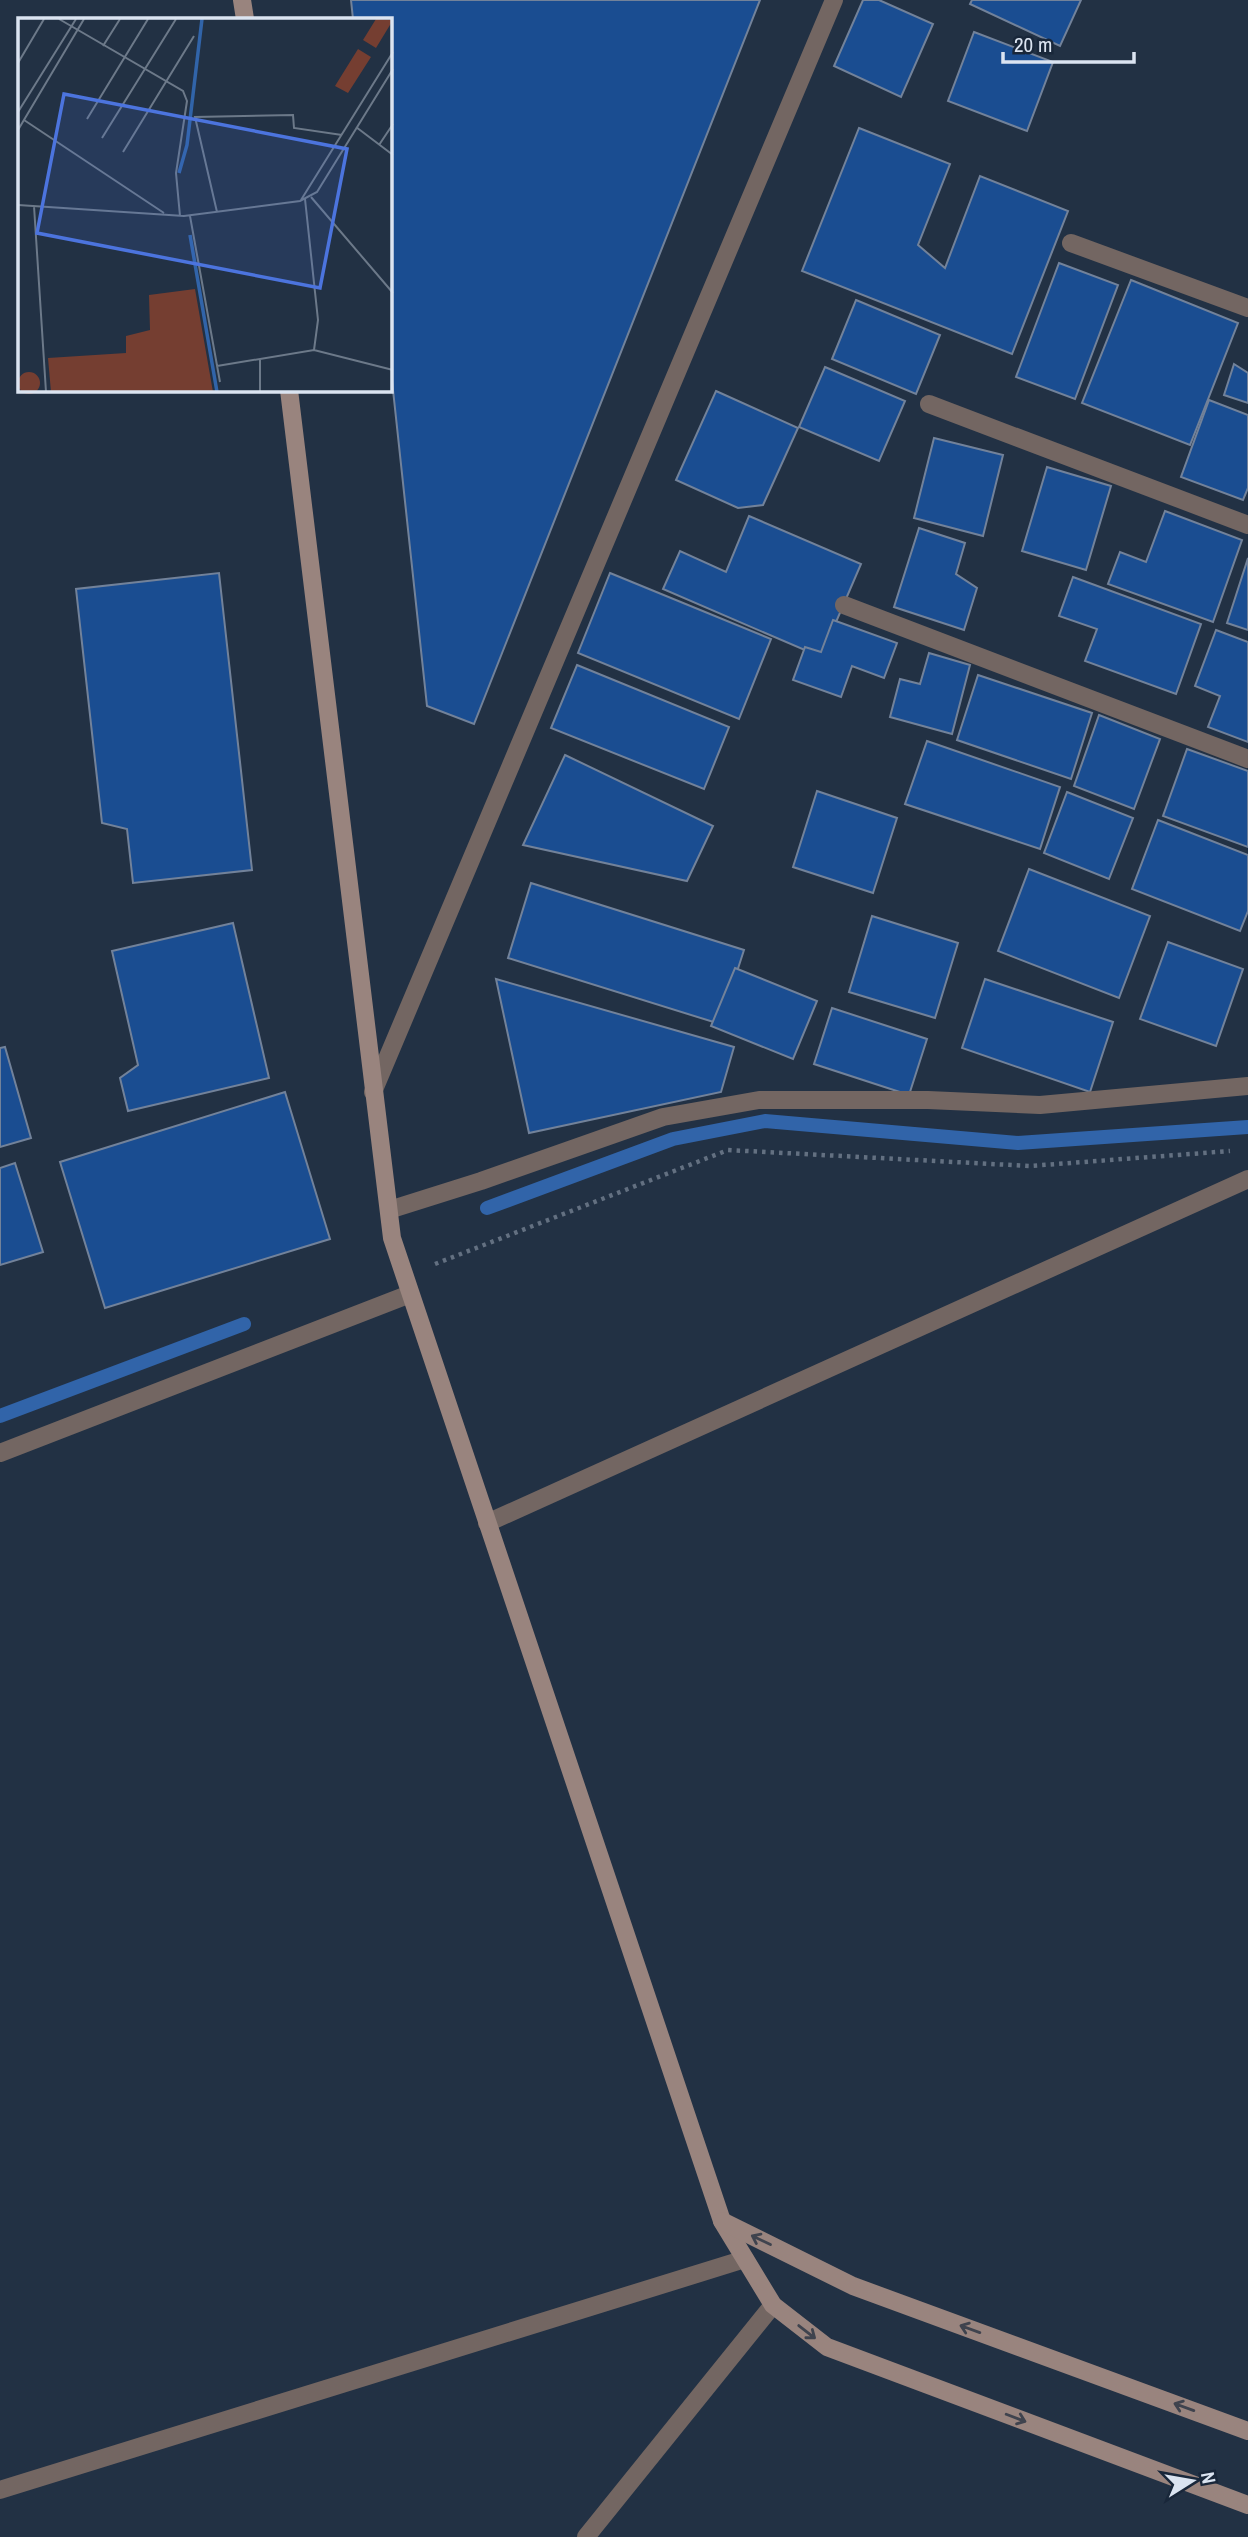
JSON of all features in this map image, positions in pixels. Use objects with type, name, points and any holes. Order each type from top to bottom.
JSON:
[{"type":"main road","points":[[242,0],[245,18]]},
{"type":"main road","points":[[289,392],[391,1238],[722,2221],[773,2305],[827,2347],[1248,2505]]},
{"type":"main road","points":[[722,2221],[853,2286],[1248,2431]]},
{"type":"street","points":[[373,1092],[834,0]]},
{"type":"street","points":[[1071,243],[1248,308]]},
{"type":"street","points":[[929,404],[1248,525]]},
{"type":"street","points":[[844,605],[1248,759]]},
{"type":"street","points":[[389,1210],[481,1181],[663,1117],[759,1100],[928,1100],[1040,1105],[1248,1086]]},
{"type":"street","points":[[487,1523],[1248,1178]]},
{"type":"street","points":[[0,1452],[410,1294]]},
{"type":"street","points":[[0,2490],[745,2259]]},
{"type":"street","points":[[586,2537],[773,2305]]},
{"type":"path","points":[[404,1275],[728,1150],[1030,1166],[1234,1151]]},
{"type":"building","points":[[351,0],[760,0],[474,724],[427,706],[392,381],[392,18],[353,18]]},
{"type":"building","points":[[863,0],[879,0],[933,24],[901,97],[834,66]]},
{"type":"building","points":[[972,0],[1081,0],[1060,46],[970,4]]},
{"type":"building","points":[[974,32],[1053,62],[1027,131],[948,101]]},
{"type":"building","points":[[859,128],[950,164],[918,245],[945,268],[980,176],[1068,211],[1012,354],[802,271]]},
{"type":"building","points":[[1059,263],[1118,285],[1075,399],[1016,377]]},
{"type":"building","points":[[1131,280],[1238,323],[1190,445],[1082,403]]},
{"type":"building","points":[[856,300],[940,335],[916,394],[832,359]]},
{"type":"building","points":[[1234,364],[1248,373],[1248,403],[1224,395]]},
{"type":"building","points":[[825,367],[905,401],[879,461],[799,427]]},
{"type":"building","points":[[716,391],[798,428],[763,505],[738,508],[676,480]]},
{"type":"building","points":[[1209,400],[1248,415],[1248,488],[1243,500],[1181,477]]},
{"type":"building","points":[[934,438],[1003,455],[983,536],[914,518]]},
{"type":"building","points":[[1047,467],[1111,486],[1086,570],[1022,551]]},
{"type":"building","points":[[1165,511],[1242,540],[1213,622],[1108,584],[1120,552],[1146,562]]},
{"type":"building","points":[[749,516],[861,564],[821,657],[663,589],[680,551],[726,572]]},
{"type":"building","points":[[919,528],[965,543],[956,574],[977,588],[964,630],[894,607]]},
{"type":"building","points":[[1248,558],[1248,630],[1227,623]]},
{"type":"building","points":[[219,573],[252,870],[133,883],[127,829],[102,823],[76,589]]},
{"type":"building","points":[[610,573],[771,639],[739,719],[578,653]]},
{"type":"building","points":[[1073,577],[1201,624],[1176,694],[1085,661],[1097,629],[1059,616]]},
{"type":"building","points":[[833,620],[897,643],[884,678],[852,666],[841,697],[793,680],[805,647],[821,652]]},
{"type":"building","points":[[1216,630],[1248,642],[1248,742],[1208,727],[1220,696],[1195,686]]},
{"type":"building","points":[[929,653],[970,665],[952,734],[890,717],[900,679],[920,684]]},
{"type":"building","points":[[577,665],[729,727],[704,789],[551,728]]},
{"type":"building","points":[[978,675],[1092,713],[1071,779],[957,740]]},
{"type":"building","points":[[1099,715],[1160,739],[1134,809],[1074,786]]},
{"type":"building","points":[[927,741],[1060,787],[1040,849],[905,804]]},
{"type":"building","points":[[1187,749],[1248,771],[1248,847],[1163,816]]},
{"type":"building","points":[[565,755],[713,826],[687,881],[523,845]]},
{"type":"building","points":[[817,791],[897,818],[873,893],[793,867]]},
{"type":"building","points":[[1067,792],[1133,818],[1109,879],[1044,853]]},
{"type":"building","points":[[1158,820],[1248,855],[1248,911],[1240,931],[1132,889]]},
{"type":"building","points":[[1029,869],[1150,916],[1119,998],[998,951]]},
{"type":"building","points":[[531,883],[744,950],[720,1024],[508,958]]},
{"type":"building","points":[[872,916],[958,943],[935,1018],[849,992]]},
{"type":"building","points":[[233,923],[269,1078],[128,1111],[120,1078],[138,1065],[112,951]]},
{"type":"building","points":[[1168,942],[1243,969],[1216,1046],[1140,1019]]},
{"type":"building","points":[[735,968],[817,1001],[793,1059],[711,1026]]},
{"type":"building","points":[[496,979],[734,1047],[721,1092],[529,1133]]},
{"type":"building","points":[[985,979],[1113,1022],[1090,1092],[962,1048]]},
{"type":"building","points":[[832,1008],[927,1039],[909,1095],[814,1064]]},
{"type":"building","points":[[5,1047],[31,1138],[0,1147],[0,1048]]},
{"type":"building","points":[[285,1092],[330,1239],[105,1308],[60,1162]]},
{"type":"building","points":[[15,1163],[43,1252],[0,1265],[0,1168]]},
{"type":"waterway","points":[[487,1208],[673,1139],[765,1121],[1018,1143],[1248,1127]]},
{"type":"waterway","points":[[0,1416],[244,1324]]}]
